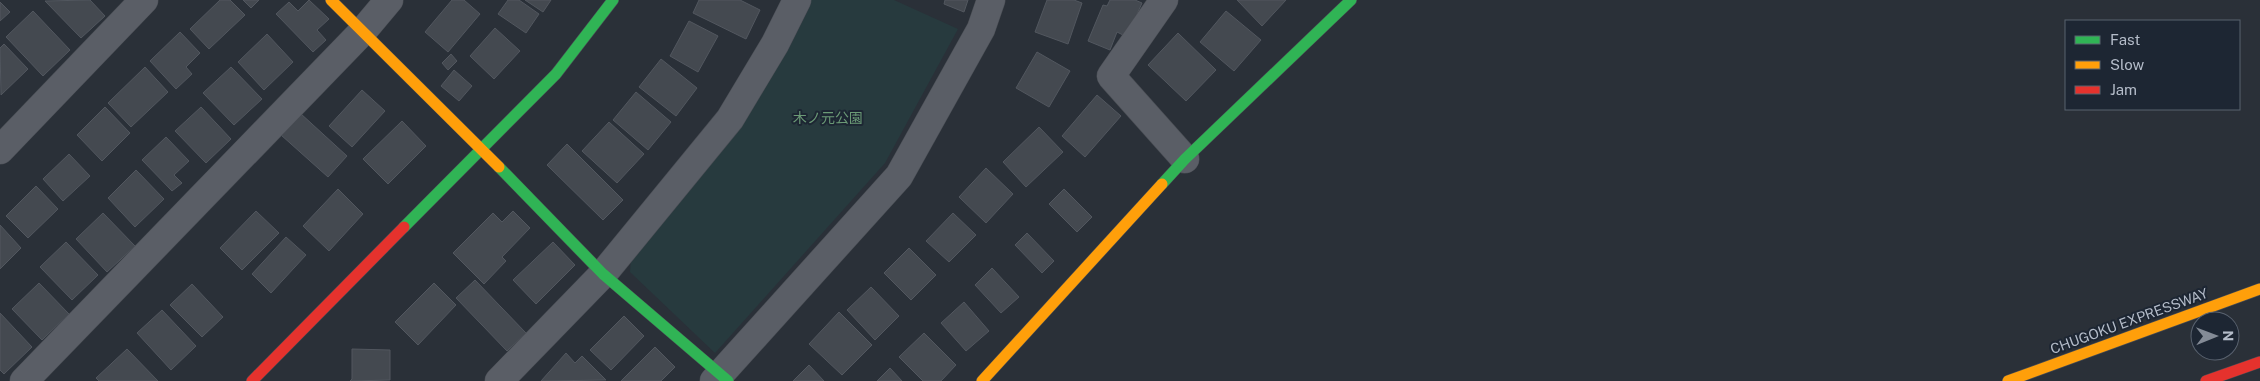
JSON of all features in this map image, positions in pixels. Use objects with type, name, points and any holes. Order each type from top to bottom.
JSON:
[{"type":"main road","points":[[331,0],[603,274],[721,379]]},
{"type":"main road","points":[[252,381],[480,148],[556,74],[613,0]]},
{"type":"main road","points":[[982,381],[1185,160],[1351,0]]},
{"type":"main road","name":"CHUGOKU EXPRESSWAY","points":[[2008,381],[2260,289]]},
{"type":"main road","points":[[2206,381],[2260,362]]},
{"type":"street","points":[[0,150],[144,0]]},
{"type":"street","points":[[24,381],[363,31],[389,0]]},
{"type":"street","points":[[499,381],[603,274],[730,119],[774,44],[797,0]]},
{"type":"street","points":[[721,379],[899,176],[981,29],[991,0]]},
{"type":"street","points":[[1164,0],[1111,76],[1185,160]]},
{"type":"green space","name":"木ノ元公園","points":[[810,0],[894,0],[958,29],[885,163],[715,353],[630,272],[631,259]]},
{"type":"building","points":[[90,0],[105,16],[81,38],[45,1]]},
{"type":"building","points":[[220,0],[230,0],[245,15],[209,49],[190,29]]},
{"type":"building","points":[[243,0],[259,0],[251,8]]},
{"type":"building","points":[[309,0],[329,19],[317,30],[326,40],[313,52],[276,14],[289,2],[298,11]]},
{"type":"building","points":[[452,0],[464,0],[480,14],[448,52],[425,32]]},
{"type":"building","points":[[508,0],[519,0],[539,14],[526,33],[498,14]]},
{"type":"building","points":[[525,0],[551,0],[543,12]]},
{"type":"building","points":[[699,0],[740,0],[760,10],[746,39],[693,13]]},
{"type":"building","points":[[945,0],[968,0],[964,12],[944,4]]},
{"type":"building","points":[[1047,0],[1074,0],[1082,3],[1068,44],[1035,32]]},
{"type":"building","points":[[1110,0],[1135,0],[1142,3],[1127,37],[1117,32],[1110,50],[1088,41],[1103,5],[1107,6]]},
{"type":"building","points":[[1237,0],[1286,0],[1262,26]]},
{"type":"building","points":[[0,2],[10,12],[0,21]]},
{"type":"building","points":[[33,11],[70,50],[43,76],[6,37]]},
{"type":"building","points":[[1226,11],[1261,40],[1234,71],[1200,42]]},
{"type":"building","points":[[689,21],[718,36],[698,72],[670,56]]},
{"type":"building","points":[[495,28],[520,51],[494,79],[470,56]]},
{"type":"building","points":[[180,32],[200,53],[186,67],[192,74],[176,89],[150,61]]},
{"type":"building","points":[[1178,33],[1216,70],[1186,101],[1148,65]]},
{"type":"building","points":[[267,34],[293,62],[264,90],[238,62]]},
{"type":"building","points":[[4,44],[28,69],[1,95],[0,48]]},
{"type":"building","points":[[1037,52],[1070,71],[1049,107],[1016,88]]},
{"type":"building","points":[[451,54],[457,61],[448,70],[442,63]]},
{"type":"building","points":[[661,59],[697,88],[676,116],[639,87]]},
{"type":"building","points":[[145,67],[168,92],[131,127],[108,103]]},
{"type":"building","points":[[231,67],[262,99],[234,125],[203,93]]},
{"type":"building","points":[[454,70],[472,86],[459,101],[441,86]]},
{"type":"building","points":[[362,90],[385,111],[352,147],[329,126]]},
{"type":"building","points":[[636,92],[671,122],[648,150],[613,120]]},
{"type":"building","points":[[1097,95],[1121,116],[1085,157],[1062,136]]},
{"type":"building","points":[[105,107],[130,133],[102,161],[77,135]]},
{"type":"building","points":[[201,107],[231,139],[206,163],[175,131]]},
{"type":"building","points":[[300,113],[347,156],[328,177],[281,135]]},
{"type":"building","points":[[402,121],[426,146],[388,184],[363,159]]},
{"type":"building","points":[[609,122],[644,154],[617,183],[582,151]]},
{"type":"building","points":[[1039,127],[1063,152],[1026,187],[1003,162]]},
{"type":"building","points":[[166,137],[189,161],[174,175],[182,183],[172,191],[142,160]]},
{"type":"building","points":[[567,144],[623,200],[603,220],[547,165]]},
{"type":"building","points":[[69,154],[90,176],[63,201],[43,179]]},
{"type":"building","points":[[986,168],[1013,194],[986,223],[959,197]]},
{"type":"building","points":[[136,170],[164,199],[135,227],[108,198]]},
{"type":"building","points":[[36,186],[58,209],[28,238],[6,216]]},
{"type":"building","points":[[338,189],[363,214],[329,251],[303,226]]},
{"type":"building","points":[[1064,189],[1092,217],[1077,232],[1049,204]]},
{"type":"building","points":[[256,211],[279,233],[242,270],[220,248]]},
{"type":"building","points":[[513,211],[530,228],[502,257],[506,261],[484,284],[453,253],[493,213],[502,222]]},
{"type":"building","points":[[103,213],[135,246],[107,272],[76,239]]},
{"type":"building","points":[[953,213],[976,235],[949,262],[926,241]]},
{"type":"building","points":[[0,225],[21,248],[0,269]]},
{"type":"building","points":[[1027,233],[1054,261],[1042,273],[1015,245]]},
{"type":"building","points":[[286,237],[306,255],[271,293],[252,274]]},
{"type":"building","points":[[66,242],[98,275],[72,300],[40,267]]},
{"type":"building","points":[[553,242],[575,265],[536,304],[513,280]]},
{"type":"building","points":[[909,248],[936,275],[911,300],[884,273]]},
{"type":"building","points":[[992,268],[1019,297],[1001,313],[975,285]]},
{"type":"building","points":[[475,280],[526,333],[507,351],[456,298]]},
{"type":"building","points":[[39,283],[69,314],[42,340],[12,309]]},
{"type":"building","points":[[434,283],[456,305],[418,345],[395,322]]},
{"type":"building","points":[[192,284],[223,317],[202,337],[170,305]]},
{"type":"building","points":[[871,287],[899,316],[875,340],[847,310]]},
{"type":"building","points":[[964,302],[989,331],[966,351],[941,323]]},
{"type":"building","points":[[162,310],[196,346],[171,370],[137,333]]},
{"type":"building","points":[[839,312],[872,345],[842,375],[809,344]]},
{"type":"building","points":[[0,313],[32,347],[4,374],[0,370]]},
{"type":"building","points":[[624,316],[644,336],[611,370],[590,350]]},
{"type":"building","points":[[924,333],[956,365],[941,381],[923,381],[899,357]]},
{"type":"building","points":[[655,347],[675,367],[661,381],[621,381]]},
{"type":"building","points":[[127,349],[158,381],[99,381],[96,378]]},
{"type":"building","points":[[352,349],[390,350],[390,380],[350,381],[352,379]]},
{"type":"building","points":[[566,353],[575,363],[582,356],[606,380],[541,381]]},
{"type":"building","points":[[809,365],[824,381],[793,381]]},
{"type":"building","points":[[890,368],[902,381],[877,381]]},
{"type":"traffic: fast","points":[[404,227],[556,74],[613,0]]},
{"type":"traffic: fast","points":[[1162,184],[1185,159],[1351,0]]},
{"type":"traffic: fast","points":[[499,167],[603,274],[728,381]]},
{"type":"traffic: slow","points":[[331,0],[499,167]]},
{"type":"traffic: slow","points":[[982,381],[1162,184]]},
{"type":"traffic: slow","points":[[2008,381],[2260,289]]},
{"type":"traffic: jam","points":[[252,381],[404,227]]},
{"type":"traffic: jam","points":[[2206,381],[2260,362]]}]
